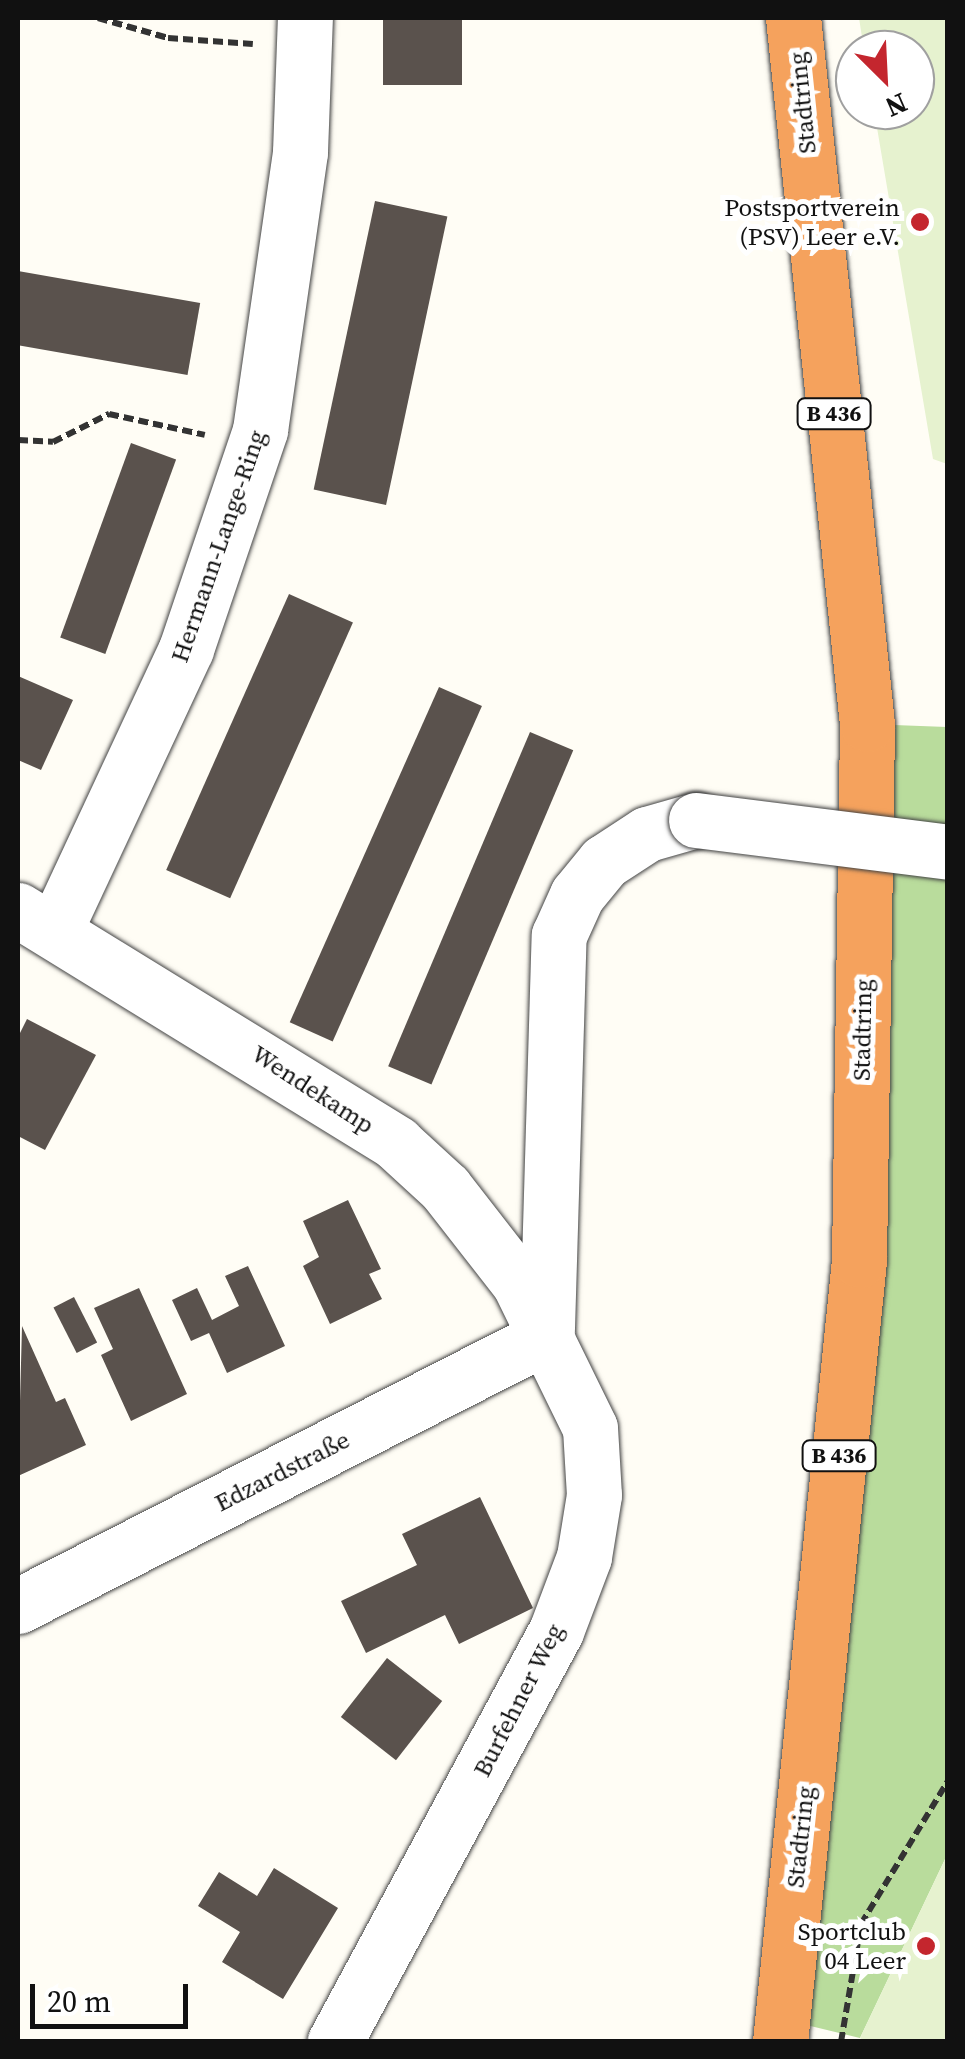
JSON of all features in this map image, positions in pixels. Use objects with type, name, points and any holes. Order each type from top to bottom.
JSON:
[{"type":"highway","name":"Stadtring","points":[[780,2042],[858,1260],[867,724],[793,18]]},
{"type":"street","name":"Hermann-Lange-Ring","points":[[36,920],[186,649],[255,446],[300,152],[304,33]]},
{"type":"street","points":[[548,1336],[560,935],[577,894],[604,862],[647,834],[696,820],[948,852]]},
{"type":"street","name":"Wendekamp","points":[[36,920],[396,1143],[485,1233],[548,1336]]},
{"type":"street","name":"Edzardstraße","points":[[18,1606],[548,1336]]},
{"type":"street","name":"Burfehner Weg","points":[[334,2042],[556,1631],[584,1556],[594,1495],[590,1428],[548,1336]]},
{"type":"path","points":[[98,18],[168,38],[304,33]]},
{"type":"path","points":[[18,440],[53,442],[109,414],[255,446]]},
{"type":"path","points":[[841,2042],[862,1924],[948,1780]]},
{"type":"green space","name":"Postsportverein (PSV) Leer e.V.","points":[[859,18],[947,18],[947,464],[933,459],[877,130],[935,130],[935,30],[861,30]]},
{"type":"green space","points":[[841,723],[947,727],[947,1855],[860,2038],[757,2013],[840,1261]]},
{"type":"green space","name":"Sportclub 04 Leer","points":[[947,1855],[947,2041],[865,2041],[860,2038]]},
{"type":"building","points":[[383,18],[462,18],[462,85],[383,85]]},
{"type":"building","points":[[375,201],[447,216],[386,505],[314,490]]},
{"type":"building","points":[[18,271],[200,303],[188,375],[18,345]]},
{"type":"building","points":[[131,443],[176,459],[105,654],[60,638]]},
{"type":"building","points":[[289,594],[353,622],[230,898],[166,870]]},
{"type":"building","points":[[18,676],[73,700],[41,770],[18,760]]},
{"type":"building","points":[[439,687],[482,706],[333,1041],[290,1022]]},
{"type":"building","points":[[530,732],[573,750],[431,1085],[388,1066]]},
{"type":"building","points":[[27,1019],[96,1055],[45,1150],[18,1136],[18,1037]]},
{"type":"building","points":[[348,1200],[381,1269],[369,1274],[382,1299],[330,1324],[303,1266],[319,1257],[303,1221]]},
{"type":"building","points":[[248,1266],[285,1346],[227,1373],[209,1333],[191,1341],[172,1300],[197,1288],[212,1320],[239,1306],[225,1276]]},
{"type":"building","points":[[139,1288],[187,1394],[131,1421],[101,1355],[113,1349],[94,1308]]},
{"type":"building","points":[[74,1297],[97,1342],[77,1353],[54,1307]]},
{"type":"building","points":[[22,1326],[56,1402],[65,1398],[86,1445],[18,1476]]},
{"type":"building","points":[[480,1497],[533,1608],[459,1644],[445,1615],[366,1653],[341,1601],[417,1565],[402,1534]]},
{"type":"building","points":[[387,1658],[442,1701],[396,1760],[341,1717]]},
{"type":"building","points":[[274,1868],[338,1908],[283,1999],[222,1962],[240,1932],[198,1906],[219,1872],[257,1896]]},
{"type":"place","name":"Postsportverein (PSV) Leer e.V.","points":[[920,222]]},
{"type":"place","name":"Sportclub 04 Leer","points":[[926,1946]]}]
